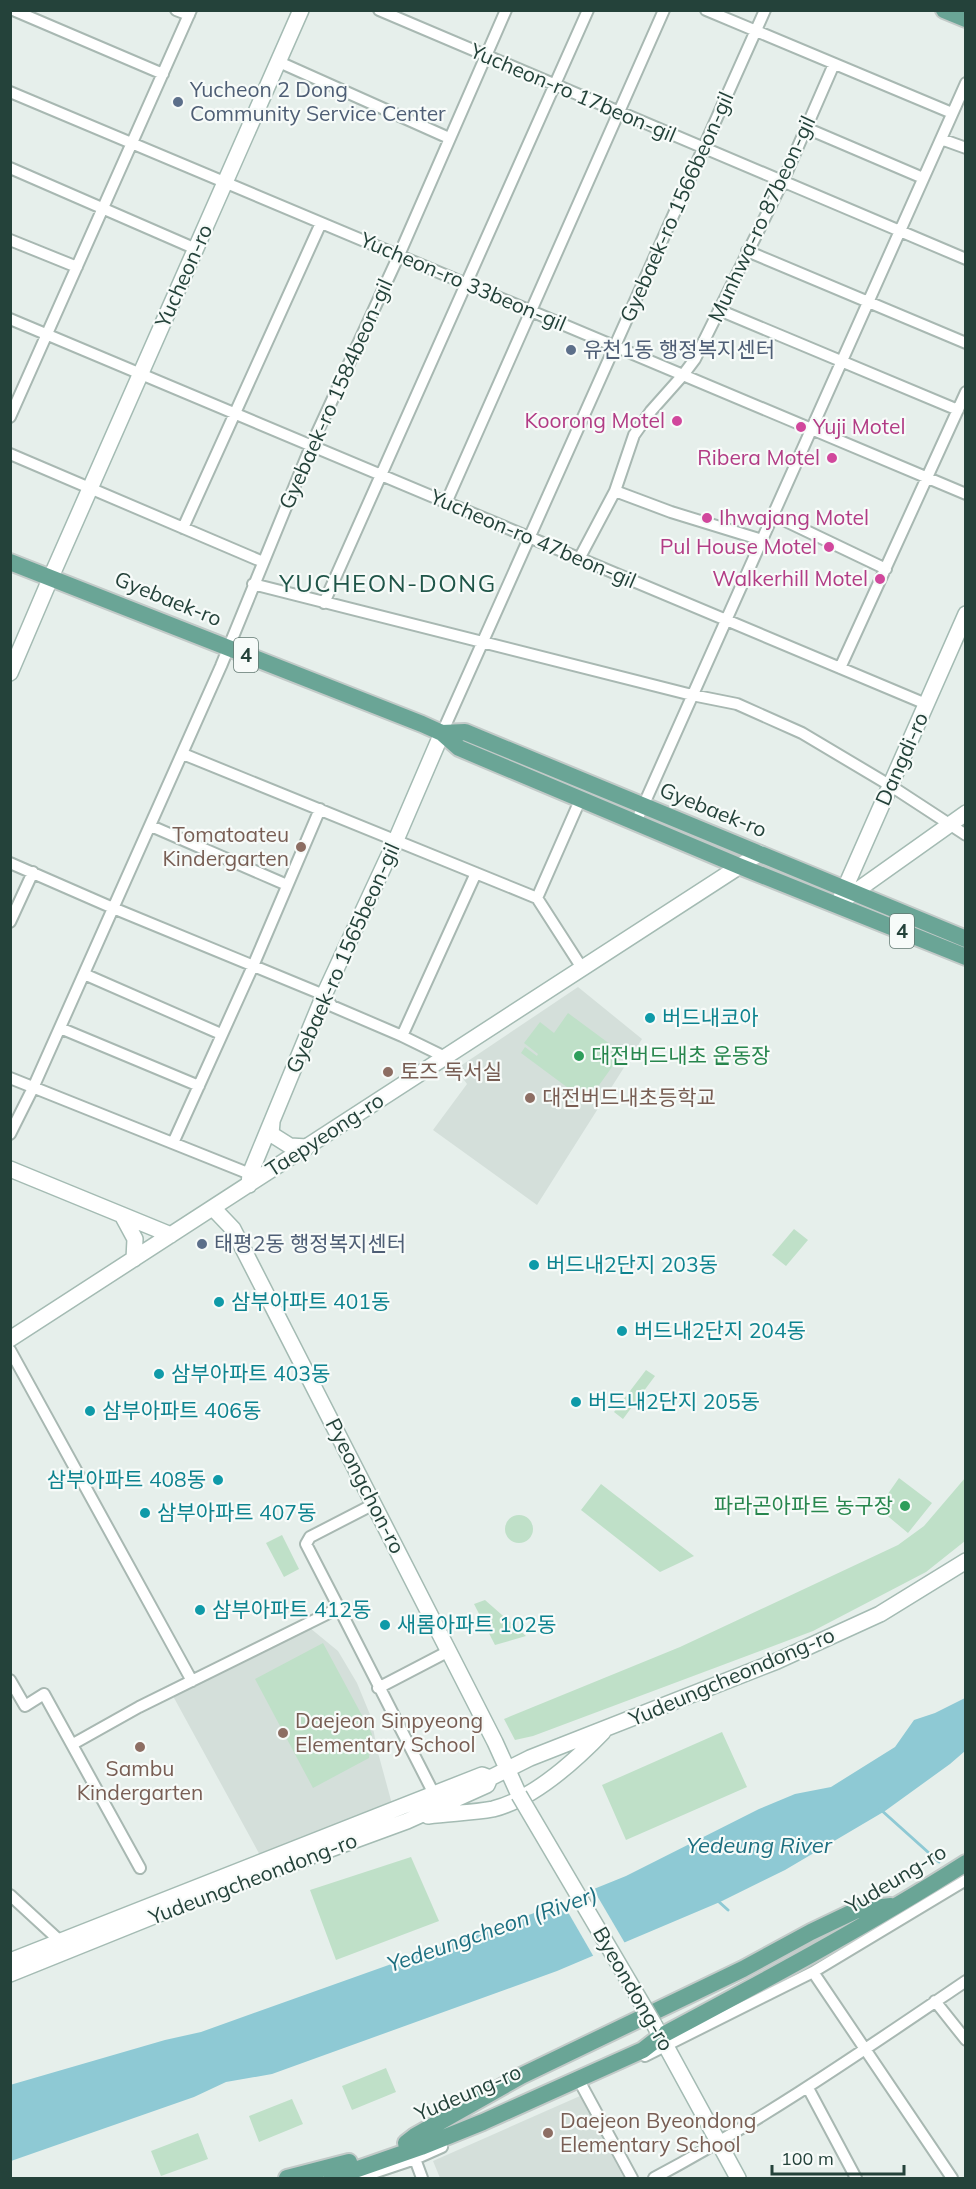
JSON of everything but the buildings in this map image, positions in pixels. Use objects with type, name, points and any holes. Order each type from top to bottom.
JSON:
[{"type":"main road","name":"Yucheon-ro","points":[[10,673],[301,10]]},
{"type":"main road","points":[[944,10],[966,19]]},
{"type":"main road","name":"Gyebaek-ro","points":[[10,562],[442,733],[459,748],[739,866],[845,896],[966,939]]},
{"type":"main road","name":"Dangdi-ro","points":[[845,896],[966,614]]},
{"type":"main road","name":"Gyebaek-ro","points":[[442,733],[465,732],[760,853],[966,957]]},
{"type":"main road","name":"Gyebaek-ro 1565beon-gil","points":[[249,1179],[324,995],[396,840],[442,733]]},
{"type":"main road","points":[[845,896],[966,813]]},
{"type":"main road","name":"Taepyeong-ro","points":[[10,1339],[213,1208],[249,1179],[307,1147],[760,853]]},
{"type":"main road","points":[[272,1122],[272,1134],[290,1146],[307,1147]]},
{"type":"main road","points":[[10,1169],[171,1235]]},
{"type":"main road","name":"Pyeongchon-ro","points":[[213,1208],[232,1228],[508,1769]]},
{"type":"main road","points":[[122,1215],[135,1239],[134,1259]]},
{"type":"main road","name":"Yudeungcheondong-ro","points":[[10,1974],[216,1891],[407,1821],[487,1785],[490,1778],[530,1758],[777,1661],[880,1614],[966,1562]]},
{"type":"main road","points":[[407,1821],[430,1815],[494,1808],[520,1798],[559,1773],[605,1730]]},
{"type":"main road","name":"Byeondong-ro","points":[[508,1769],[519,1795],[660,2035],[738,2178]]},
{"type":"main road","name":"Yudeungcheondong-ro","points":[[10,1961],[482,1775],[490,1778]]},
{"type":"main road","name":"Yudeung-ro","points":[[337,2175],[639,2042],[660,2035],[824,1949],[898,1905],[964,1870]]},
{"type":"main road","points":[[406,2143],[521,2076],[743,1969],[811,1932],[857,1910],[898,1905]]},
{"type":"main road","name":"Yudeung-ro","points":[[287,2178],[337,2175],[421,2147],[483,2122],[643,2050],[660,2035]]},
{"type":"street","points":[[13,10],[163,74]]},
{"type":"street","points":[[10,417],[190,13],[176,10]]},
{"type":"street","name":"Yucheon-ro 17beon-gil","points":[[379,10],[966,259]]},
{"type":"street","name":"Gyebaek-ro 1584beon-gil","points":[[10,1134],[33,1088],[183,754],[311,446],[399,255],[506,10]]},
{"type":"street","points":[[324,603],[588,10]]},
{"type":"street","points":[[447,503],[664,10]]},
{"type":"street","points":[[706,10],[952,112]]},
{"type":"street","name":"Gyebaek-ro 1566beon-gil","points":[[442,733],[765,10]]},
{"type":"street","points":[[279,62],[449,138]]},
{"type":"street","name":"Munhwa-ro 87beon-gil","points":[[579,558],[615,491],[634,435],[695,359],[783,182],[834,64]]},
{"type":"street","points":[[636,822],[966,83]]},
{"type":"street","name":"Yucheon-ro 33beon-gil","points":[[10,92],[966,494]]},
{"type":"street","points":[[806,128],[923,178]]},
{"type":"street","points":[[941,139],[966,148]]},
{"type":"street","points":[[10,168],[196,249]]},
{"type":"street","points":[[183,528],[321,223]]},
{"type":"street","points":[[10,240],[77,267]]},
{"type":"street","points":[[747,252],[966,343]]},
{"type":"street","points":[[718,310],[957,410]]},
{"type":"street","name":"Yucheon-ro 47beon-gil","points":[[10,319],[926,705]]},
{"type":"street","points":[[10,384],[23,390]]},
{"type":"street","points":[[840,668],[966,392]]},
{"type":"street","points":[[10,454],[263,562]]},
{"type":"street","points":[[615,491],[671,512],[762,540]]},
{"type":"street","points":[[772,515],[885,569]]},
{"type":"street","points":[[253,585],[484,641],[692,695],[737,704],[802,734],[891,786],[966,836]]},
{"type":"street","points":[[183,754],[537,898],[582,968]]},
{"type":"street","points":[[537,898],[582,798]]},
{"type":"street","points":[[173,1143],[253,966],[320,809]]},
{"type":"street","points":[[151,826],[287,885]]},
{"type":"street","points":[[10,862],[113,908],[324,995],[332,1006],[402,1036],[445,1058]]},
{"type":"street","points":[[10,922],[33,872]]},
{"type":"street","points":[[402,1036],[476,873]]},
{"type":"street","points":[[84,974],[221,1034]]},
{"type":"street","points":[[60,1028],[198,1086]]},
{"type":"street","points":[[10,1078],[173,1143],[249,1179]]},
{"type":"street","points":[[10,1350],[192,1681]]},
{"type":"street","points":[[374,1504],[310,1536],[306,1544],[434,1794]]},
{"type":"street","points":[[73,1744],[192,1681],[339,1608]]},
{"type":"street","points":[[378,1688],[448,1651]]},
{"type":"street","points":[[10,1680],[25,1706],[44,1694],[140,1868]]},
{"type":"street","points":[[358,2178],[416,2159],[582,2086],[660,2035],[813,1972],[964,1870]]},
{"type":"street","points":[[10,1895],[60,1941]]},
{"type":"street","points":[[813,1972],[952,2178]]},
{"type":"street","points":[[654,2178],[719,2144],[808,2088],[966,1981]]},
{"type":"street","points":[[935,2001],[966,2040]]},
{"type":"street","points":[[582,2086],[632,2178]]},
{"type":"street","points":[[808,2088],[856,2178]]},
{"type":"street","points":[[416,2159],[422,2178]]},
{"type":"shaded area","name":"대전버드내초등학교","points":[[578,987],[642,1039],[537,1205],[433,1130],[467,1084],[456,1069]]},
{"type":"shaded area","name":"Daejeon Sinpyeong Elementary School","points":[[310,1628],[338,1651],[357,1683],[371,1717],[392,1804],[261,1857],[173,1696]]},
{"type":"shaded area","name":"Daejeon Byeondong Elementary School","points":[[580,2096],[624,2178],[440,2178],[433,2161]]},
{"type":"green space","name":"대전버드내초 운동장","points":[[568,1013],[622,1053],[587,1102],[521,1053],[525,1047],[537,1056],[538,1054],[524,1043],[540,1022],[554,1033]]},
{"type":"green space","points":[[794,1229],[808,1240],[786,1266],[772,1255]]},
{"type":"green space","points":[[646,1370],[655,1376],[623,1419],[614,1412]]},
{"type":"green space","name":"파라곤아파트 농구장","points":[[899,1478],[932,1503],[908,1533],[878,1508]]},
{"type":"green space","points":[[965,1478],[965,1541],[926,1572],[813,1631],[533,1736],[515,1740],[504,1719],[680,1647],[898,1545],[924,1526]]},
{"type":"green space","points":[[601,1484],[694,1556],[660,1572],[581,1510]]},
{"type":"green space","points":[[519,1515],[529,1519],[533,1529],[529,1539],[519,1543],[509,1539],[505,1529],[509,1519]]},
{"type":"green space","points":[[282,1535],[299,1569],[284,1577],[266,1543]]},
{"type":"green space","points":[[485,1600],[526,1636],[495,1645],[474,1604]]},
{"type":"green space","points":[[323,1643],[372,1734],[369,1758],[313,1788],[255,1679]]},
{"type":"green space","points":[[722,1732],[747,1787],[626,1840],[602,1785]]},
{"type":"green space","points":[[411,1857],[439,1921],[336,1960],[310,1890]]},
{"type":"green space","points":[[386,2068],[396,2092],[352,2110],[342,2086]]},
{"type":"green space","points":[[292,2099],[303,2124],[259,2142],[249,2116]]},
{"type":"green space","points":[[198,2133],[208,2159],[161,2176],[151,2151]]},
{"type":"water","points":[[965,1698],[965,1751],[950,1764],[885,1811],[785,1870],[720,1902],[557,1971],[272,2074],[226,2082],[194,2097],[11,2161],[10,2085],[165,2040],[201,2032],[537,1912],[626,1876],[759,1809],[795,1794],[831,1787],[895,1747],[914,1720],[935,1713]]},
{"type":"pier","points":[[592,1887],[626,1945],[595,1959],[561,1900]]},
{"type":"waterway","points":[[880,1809],[939,1862]]},
{"type":"waterway","points":[[718,1901],[728,1910]]},
{"type":"place","name":"Yucheon 2 Dong Community Service Center","points":[[178,102]]},
{"type":"place","name":"유천1동 행정복지센터","points":[[571,350]]},
{"type":"place","name":"Koorong Motel","points":[[677,421]]},
{"type":"place","name":"Yuji Motel","points":[[801,427]]},
{"type":"place","name":"Ribera Motel","points":[[832,458]]},
{"type":"place","name":"Ihwajang Motel","points":[[707,518]]},
{"type":"place","name":"Pul House Motel","points":[[829,547]]},
{"type":"place","name":"Walkerhill Motel","points":[[880,579]]},
{"type":"place","name":"Tomatoateu Kindergarten","points":[[301,847]]},
{"type":"place","name":"버드내코아","points":[[650,1018]]},
{"type":"place","name":"대전버드내초 운동장","points":[[579,1056]]},
{"type":"place","name":"토즈 독서실","points":[[388,1072]]},
{"type":"place","name":"대전버드내초등학교","points":[[530,1098]]},
{"type":"place","name":"태평2동 행정복지센터","points":[[202,1244]]},
{"type":"place","name":"버드내2단지 203동","points":[[534,1265]]},
{"type":"place","name":"삼부아파트 401동","points":[[219,1302]]},
{"type":"place","name":"버드내2단지 204동","points":[[622,1331]]},
{"type":"place","name":"삼부아파트 403동","points":[[159,1374]]},
{"type":"place","name":"버드내2단지 205동","points":[[576,1402]]},
{"type":"place","name":"삼부아파트 406동","points":[[90,1411]]},
{"type":"place","name":"삼부아파트 408동","points":[[218,1480]]},
{"type":"place","name":"파라곤아파트 농구장","points":[[905,1506]]},
{"type":"place","name":"삼부아파트 407동","points":[[145,1513]]},
{"type":"place","name":"삼부아파트 412동","points":[[200,1610]]},
{"type":"place","name":"새롬아파트 102동","points":[[385,1625]]},
{"type":"place","name":"Daejeon Sinpyeong Elementary School","points":[[283,1733]]},
{"type":"place","name":"Sambu Kindergarten","points":[[140,1747]]},
{"type":"place","name":"Daejeon Byeondong Elementary School","points":[[548,2133]]},
{"type":"district","name":"YUCHEON-DONG","points":[[388,584]]},
{"type":"water label","name":"Yedeung River","points":[[759,1845]]},
{"type":"water label","name":"Yedeungcheon (River)","points":[[492,1929]]}]
